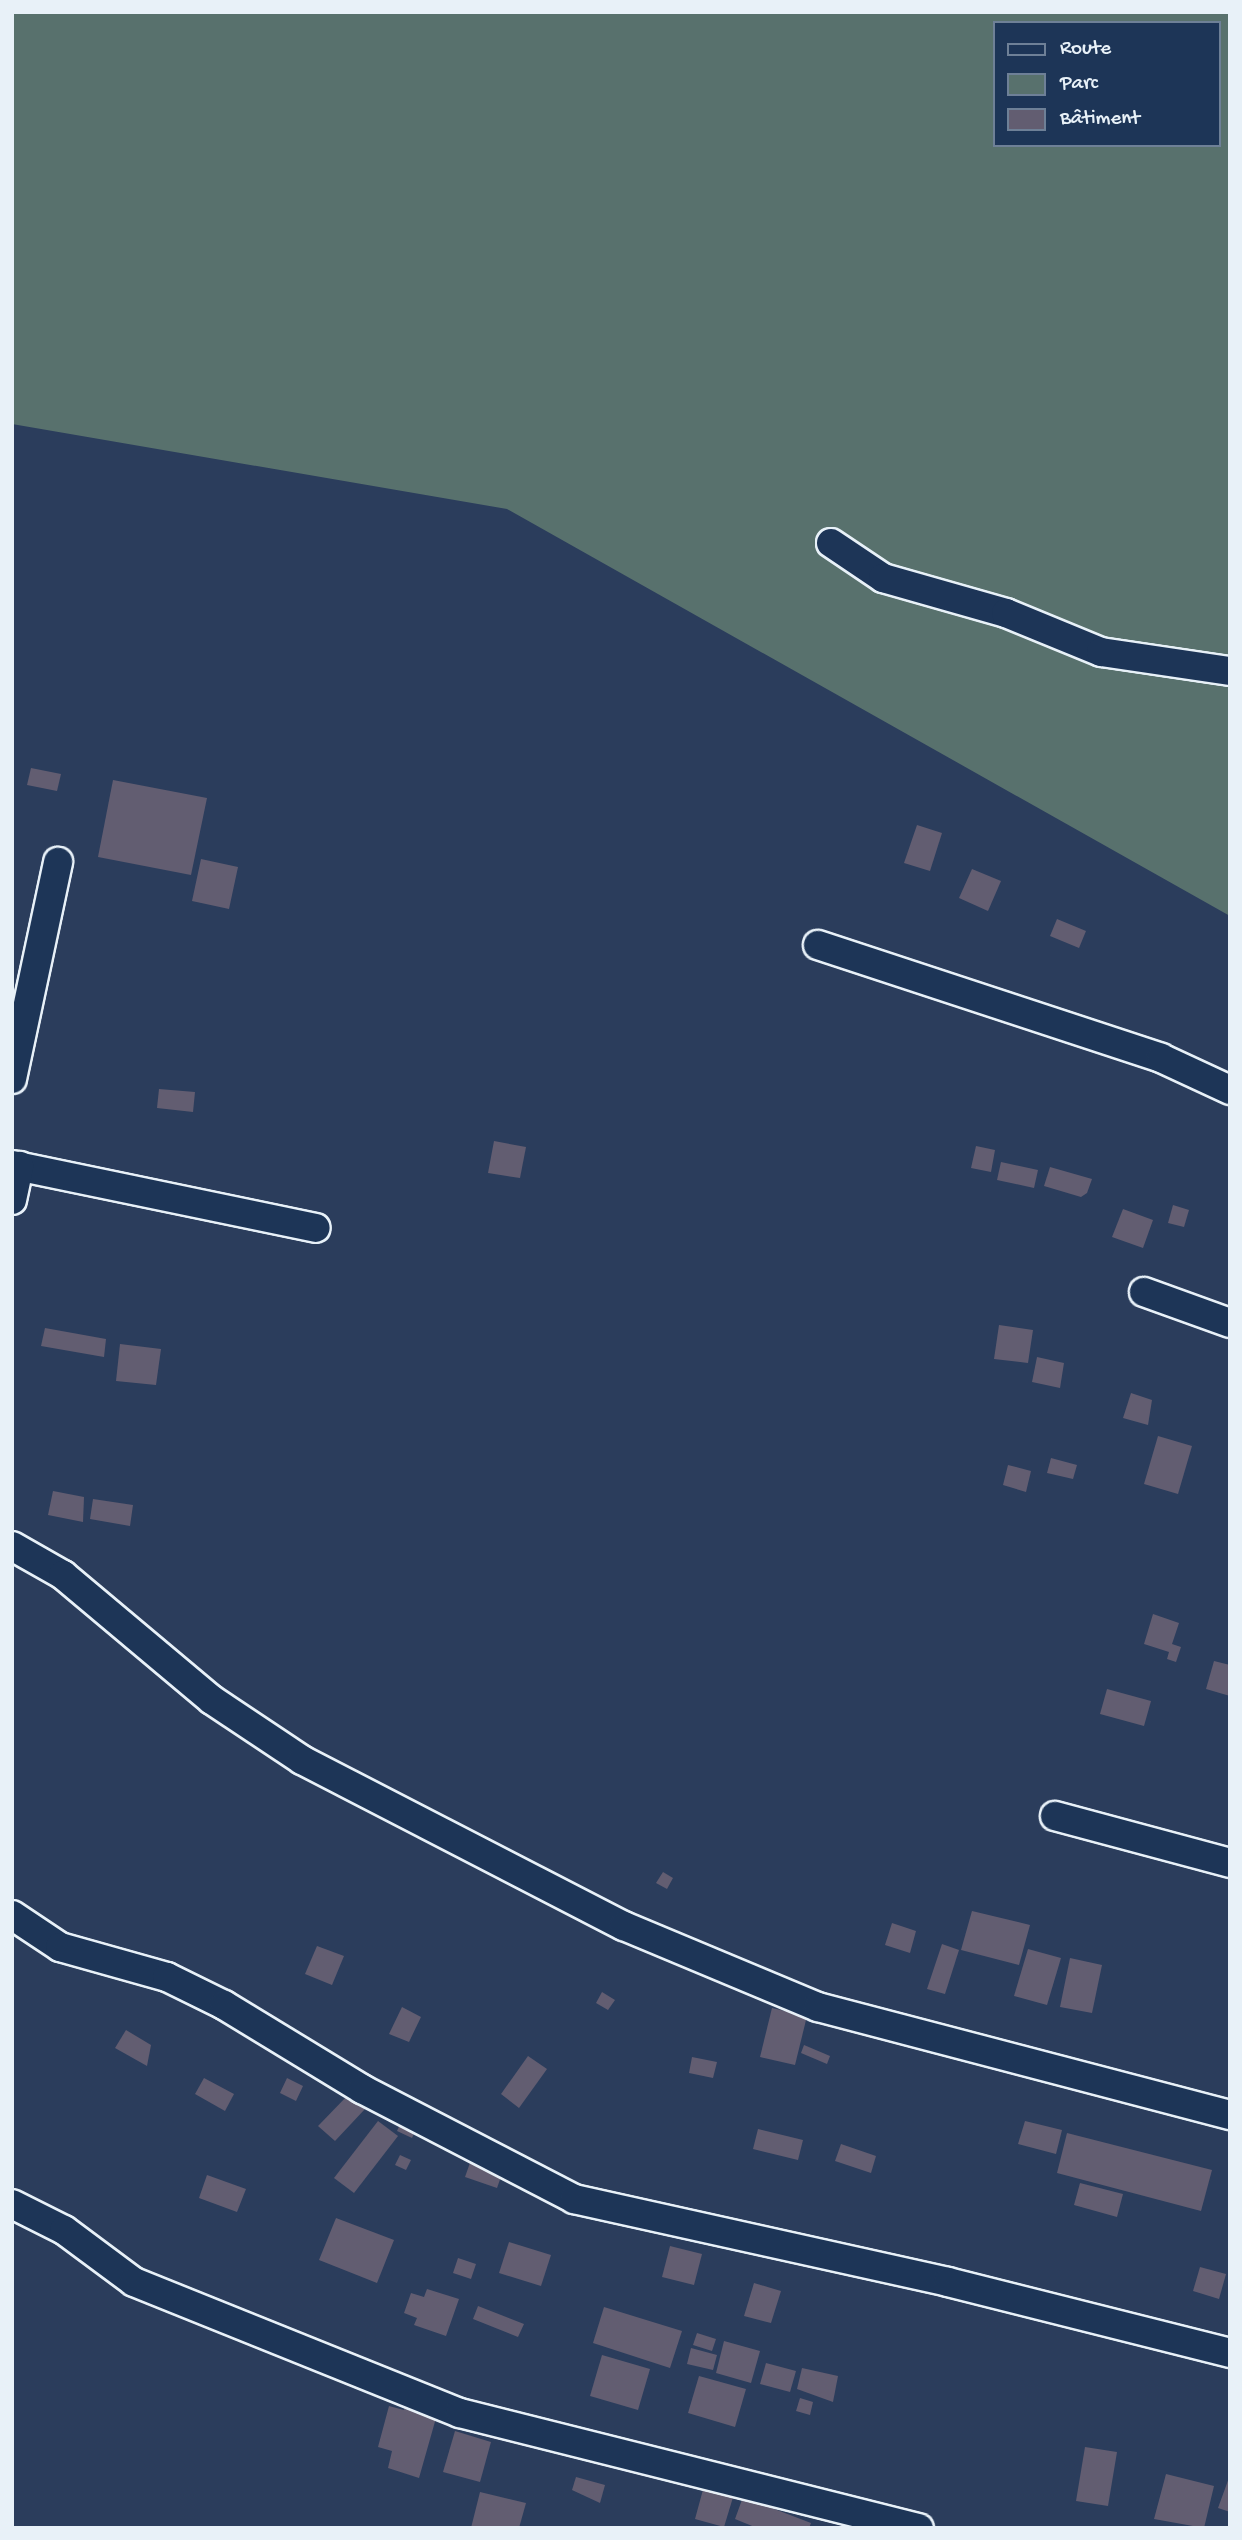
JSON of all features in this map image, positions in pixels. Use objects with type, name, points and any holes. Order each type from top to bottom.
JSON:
[{"type":"street","points":[[831,543],[883,578],[1006,614],[1101,652],[1230,671]]},
{"type":"street","points":[[12,1079],[58,862]]},
{"type":"street","points":[[818,945],[1161,1058],[1230,1090]]},
{"type":"street","points":[[12,1200],[16,1166],[316,1228]]},
{"type":"street","points":[[1144,1292],[1230,1323]]},
{"type":"street","points":[[12,1546],[63,1575],[212,1700],[302,1760],[624,1926],[818,2007],[1230,2115]]},
{"type":"street","points":[[1055,1816],[1230,1863]]},
{"type":"street","points":[[12,1915],[60,1947],[167,1977],[224,2005],[362,2088],[574,2199],[948,2282],[1230,2353]]},
{"type":"street","points":[[12,2204],[64,2230],[134,2282],[460,2413],[919,2528]]},
{"type":"green space","points":[[12,12],[1230,12],[1230,916],[507,509],[12,424]]},
{"type":"building","points":[[31,768],[61,774],[57,791],[27,785]]},
{"type":"building","points":[[113,780],[207,798],[191,875],[98,857]]},
{"type":"building","points":[[917,825],[942,833],[930,871],[904,863]]},
{"type":"building","points":[[201,859],[238,867],[229,909],[192,901]]},
{"type":"building","points":[[972,869],[1001,881],[988,911],[959,898]]},
{"type":"building","points":[[1057,919],[1086,931],[1079,948],[1050,936]]},
{"type":"building","points":[[159,1089],[195,1092],[193,1112],[157,1108]]},
{"type":"building","points":[[494,1141],[526,1147],[520,1178],[488,1173]]},
{"type":"building","points":[[976,1146],[995,1150],[991,1172],[971,1168]]},
{"type":"building","points":[[1001,1162],[1038,1170],[1034,1188],[997,1180]]},
{"type":"building","points":[[1050,1167],[1092,1179],[1087,1193],[1081,1197],[1044,1186]]},
{"type":"building","points":[[1173,1205],[1189,1210],[1184,1227],[1168,1223]]},
{"type":"building","points":[[1123,1209],[1153,1220],[1143,1248],[1112,1237]]},
{"type":"building","points":[[999,1325],[1033,1330],[1028,1363],[994,1359]]},
{"type":"building","points":[[45,1328],[106,1339],[104,1357],[41,1346]]},
{"type":"building","points":[[120,1344],[161,1349],[156,1385],[116,1381]]},
{"type":"building","points":[[1037,1357],[1064,1363],[1060,1388],[1032,1382]]},
{"type":"building","points":[[1131,1393],[1152,1400],[1148,1425],[1123,1418]]},
{"type":"building","points":[[1158,1436],[1192,1446],[1178,1494],[1144,1484]]},
{"type":"building","points":[[1051,1458],[1077,1465],[1073,1479],[1047,1473]]},
{"type":"building","points":[[1008,1465],[1031,1471],[1026,1492],[1003,1485]]},
{"type":"building","points":[[53,1491],[84,1497],[83,1522],[48,1515]]},
{"type":"building","points":[[93,1499],[133,1505],[130,1526],[90,1519]]},
{"type":"building","points":[[1153,1614],[1179,1623],[1172,1644],[1181,1647],[1176,1662],[1167,1659],[1169,1652],[1144,1644]]},
{"type":"building","points":[[1214,1661],[1230,1665],[1230,1696],[1206,1689]]},
{"type":"building","points":[[1107,1689],[1151,1701],[1144,1726],[1100,1714]]},
{"type":"building","points":[[663,1872],[673,1878],[667,1889],[656,1883]]},
{"type":"building","points":[[972,1911],[1030,1925],[1019,1965],[961,1950]]},
{"type":"building","points":[[892,1923],[916,1931],[910,1953],[885,1945]]},
{"type":"building","points":[[942,1944],[959,1950],[945,1994],[927,1989]]},
{"type":"building","points":[[317,1946],[344,1956],[332,1985],[305,1974]]},
{"type":"building","points":[[1028,1949],[1061,1958],[1047,2005],[1014,1996]]},
{"type":"building","points":[[1070,1958],[1102,1965],[1092,2013],[1060,2007]]},
{"type":"building","points":[[602,1992],[615,2000],[608,2010],[596,2003]]},
{"type":"building","points":[[402,2007],[421,2017],[409,2042],[389,2034]]},
{"type":"building","points":[[772,2008],[807,2016],[795,2065],[760,2057]]},
{"type":"building","points":[[126,2030],[151,2045],[147,2066],[115,2048]]},
{"type":"building","points":[[804,2045],[830,2056],[827,2064],[801,2053]]},
{"type":"building","points":[[528,2056],[547,2069],[519,2108],[501,2094]]},
{"type":"building","points":[[692,2057],[717,2062],[713,2078],[689,2073]]},
{"type":"building","points":[[204,2078],[234,2094],[225,2111],[195,2094]]},
{"type":"building","points":[[287,2078],[303,2086],[296,2101],[280,2093]]},
{"type":"building","points":[[349,2094],[365,2109],[335,2141],[318,2126]]},
{"type":"building","points":[[402,2120],[417,2127],[412,2138],[397,2131]]},
{"type":"building","points":[[378,2121],[398,2136],[354,2193],[334,2178]]},
{"type":"building","points":[[1025,2121],[1062,2130],[1056,2154],[1018,2144]]},
{"type":"building","points":[[758,2129],[803,2140],[798,2160],[753,2149]]},
{"type":"building","points":[[1067,2133],[1212,2170],[1201,2211],[1057,2173]]},
{"type":"building","points":[[841,2144],[876,2156],[871,2173],[835,2161]]},
{"type":"building","points":[[400,2155],[411,2160],[406,2170],[395,2165]]},
{"type":"building","points":[[471,2160],[503,2171],[497,2188],[465,2177]]},
{"type":"building","points":[[207,2175],[246,2189],[237,2212],[199,2198]]},
{"type":"building","points":[[1080,2183],[1123,2194],[1117,2217],[1074,2205]]},
{"type":"building","points":[[336,2218],[394,2240],[377,2283],[319,2260]]},
{"type":"building","points":[[509,2242],[551,2255],[541,2286],[499,2273]]},
{"type":"building","points":[[670,2246],[702,2254],[694,2285],[662,2277]]},
{"type":"building","points":[[458,2258],[476,2264],[471,2279],[453,2273]]},
{"type":"building","points":[[1200,2267],[1226,2274],[1219,2299],[1193,2291]]},
{"type":"building","points":[[754,2283],[781,2291],[771,2323],[744,2316]]},
{"type":"building","points":[[427,2289],[459,2299],[446,2336],[414,2325],[417,2318],[404,2313],[411,2293],[424,2297]]},
{"type":"building","points":[[478,2306],[524,2324],[518,2337],[473,2319]]},
{"type":"building","points":[[604,2307],[682,2331],[670,2368],[593,2343]]},
{"type":"building","points":[[697,2333],[716,2339],[712,2351],[693,2345]]},
{"type":"building","points":[[724,2341],[760,2351],[751,2383],[716,2373]]},
{"type":"building","points":[[691,2348],[717,2355],[713,2370],[687,2364]]},
{"type":"building","points":[[602,2355],[650,2369],[638,2410],[590,2396]]},
{"type":"building","points":[[766,2363],[796,2371],[790,2392],[760,2384]]},
{"type":"building","points":[[802,2368],[838,2376],[833,2402],[797,2389]]},
{"type":"building","points":[[699,2376],[746,2389],[735,2427],[688,2413]]},
{"type":"building","points":[[800,2398],[813,2402],[810,2415],[796,2411]]},
{"type":"building","points":[[406,2402],[438,2411],[419,2478],[388,2468],[392,2451],[378,2447],[389,2406],[404,2410]]},
{"type":"building","points":[[455,2431],[491,2442],[480,2482],[443,2472]]},
{"type":"building","points":[[1085,2447],[1117,2452],[1108,2506],[1076,2501]]},
{"type":"building","points":[[1166,2474],[1214,2486],[1204,2528],[1154,2519]]},
{"type":"building","points":[[1230,2475],[1230,2512],[1218,2508]]},
{"type":"building","points":[[576,2477],[605,2485],[600,2503],[572,2490]]},
{"type":"building","points":[[704,2486],[734,2494],[724,2527],[695,2519]]},
{"type":"building","points":[[480,2492],[526,2503],[519,2528],[471,2528]]},
{"type":"building","points":[[743,2497],[811,2523],[809,2528],[757,2528],[735,2519]]}]
